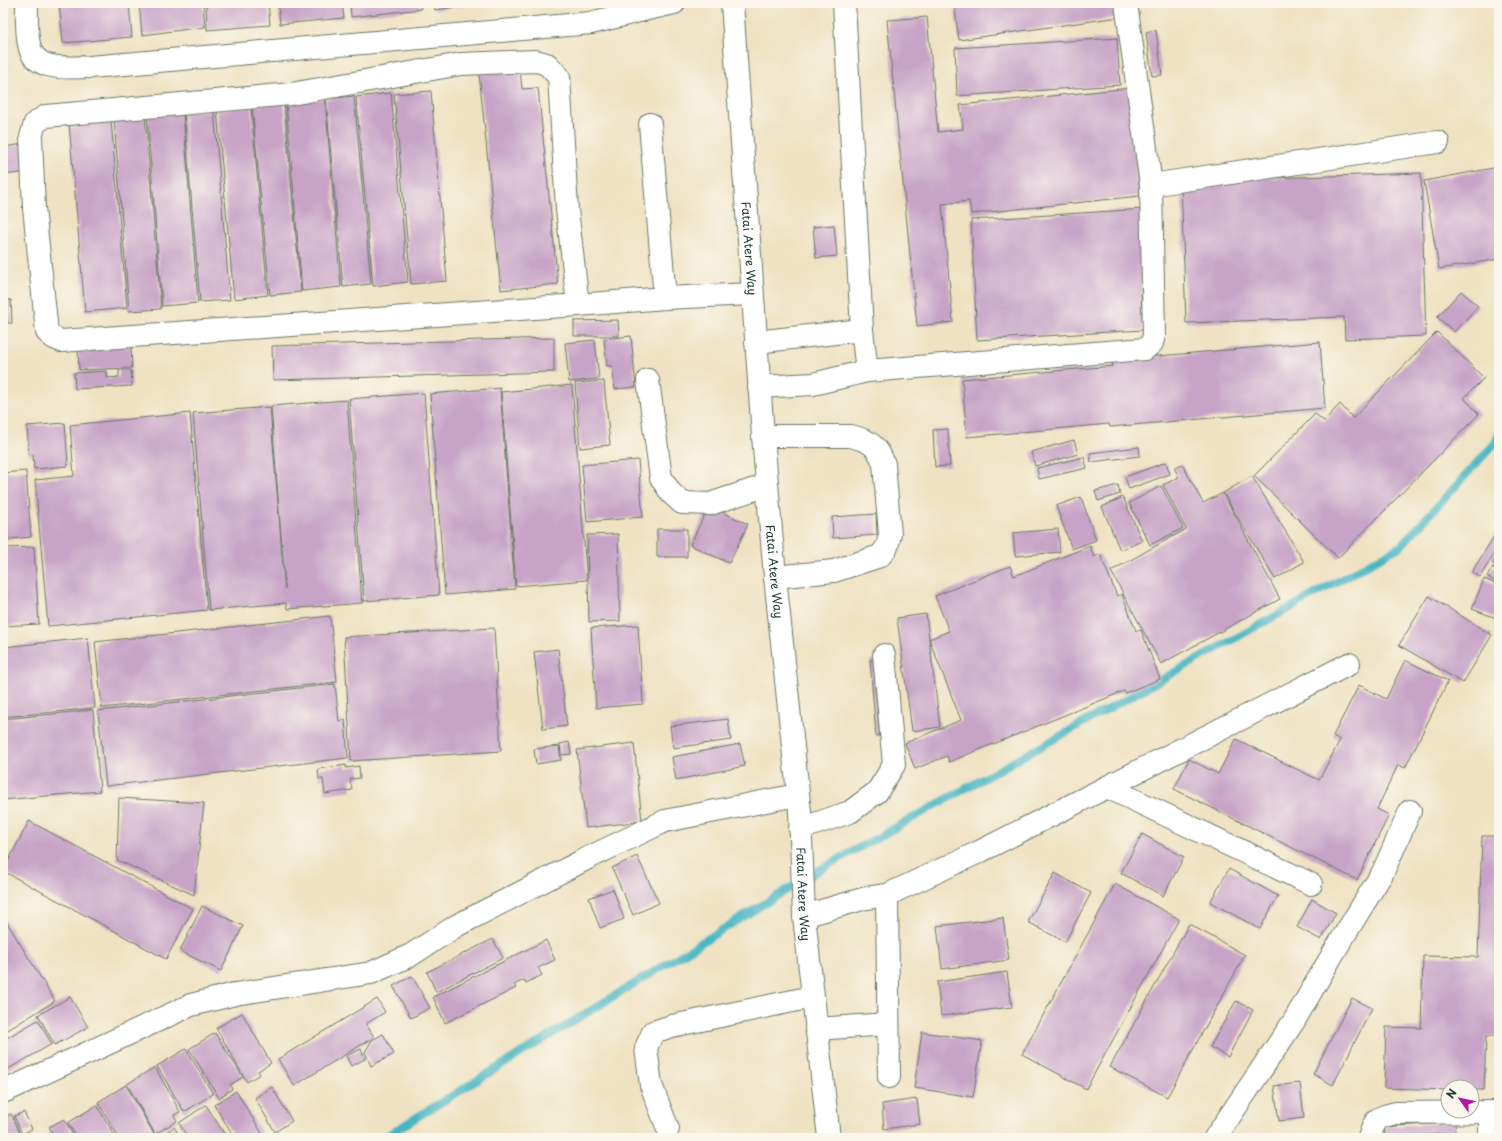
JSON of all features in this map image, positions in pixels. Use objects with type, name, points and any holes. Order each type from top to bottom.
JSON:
[{"type":"street","points":[[26,3],[29,46],[32,54],[40,62],[60,68],[90,67],[591,23],[638,7],[674,3]]},
{"type":"street","name":"Fatai Atere Way","points":[[732,3],[758,387],[775,577],[797,794],[804,916],[829,1138]]},
{"type":"street","points":[[844,3],[862,330],[867,371]]},
{"type":"street","points":[[758,387],[813,384],[867,371],[1145,349],[1149,346],[1154,335],[1151,185],[1126,3]]},
{"type":"street","points":[[578,305],[567,209],[559,77],[547,64],[536,61],[461,64],[291,94],[46,116],[35,123],[32,137],[34,208],[47,332],[54,338],[61,341],[578,305],[665,298],[752,294]]},
{"type":"street","points":[[650,124],[665,298]]},
{"type":"street","points":[[1151,185],[1438,142]]},
{"type":"street","points":[[756,342],[862,330]]},
{"type":"street","points":[[648,380],[661,478],[671,493],[682,503],[710,504],[767,485]]},
{"type":"street","points":[[763,436],[851,436],[864,440],[874,446],[880,454],[884,464],[890,534],[887,547],[880,556],[834,571],[775,577]]},
{"type":"street","points":[[800,829],[850,812],[877,792],[894,765],[884,655]]},
{"type":"street","points":[[804,916],[866,898],[887,894],[981,851],[1349,664]]},
{"type":"street","points":[[1107,787],[1311,884]]},
{"type":"street","points":[[3,1092],[190,1004],[235,994],[371,973],[412,955],[456,926],[588,858],[665,821],[797,794]]},
{"type":"street","points":[[1216,1138],[1294,1021],[1383,872],[1410,810]]},
{"type":"street","points":[[887,894],[889,1077]]},
{"type":"street","points":[[668,1129],[651,1085],[646,1048],[653,1032],[672,1026],[812,997]]},
{"type":"street","points":[[816,1029],[888,1024]]},
{"type":"street","points":[[1369,1138],[1374,1122],[1382,1116],[1396,1114],[1494,1112],[1490,1138]]},
{"type":"building","points":[[59,3],[129,3],[132,37],[63,43]]},
{"type":"building","points":[[139,3],[203,3],[205,27],[142,35]]},
{"type":"building","points":[[206,3],[268,3],[270,25],[207,30]]},
{"type":"building","points":[[278,3],[342,3],[344,18],[280,24]]},
{"type":"building","points":[[350,3],[420,3],[421,9],[351,17]]},
{"type":"building","points":[[434,3],[463,3],[463,6],[435,10]]},
{"type":"building","points":[[954,3],[1117,3],[1119,17],[959,40]]},
{"type":"building","points":[[927,17],[938,132],[963,129],[960,105],[1131,88],[1148,179],[1139,180],[1140,196],[971,214],[969,201],[942,204],[953,322],[917,326],[887,20]]},
{"type":"building","points":[[1156,30],[1162,75],[1152,76],[1146,32]]},
{"type":"building","points":[[1117,38],[1120,85],[957,96],[955,48]]},
{"type":"building","points":[[520,69],[522,89],[538,88],[558,284],[501,290],[479,73]]},
{"type":"building","points":[[431,91],[447,281],[411,284],[394,94]]},
{"type":"building","points":[[391,93],[408,282],[373,286],[356,97]]},
{"type":"building","points":[[354,96],[371,284],[343,287],[326,99]]},
{"type":"building","points":[[325,99],[341,287],[302,291],[286,103]]},
{"type":"building","points":[[284,102],[301,292],[270,295],[252,106]]},
{"type":"building","points":[[251,107],[268,295],[234,299],[217,110]]},
{"type":"building","points":[[214,110],[230,300],[200,302],[184,112]]},
{"type":"building","points":[[183,113],[198,303],[162,306],[147,116]]},
{"type":"building","points":[[145,116],[161,309],[129,311],[114,119]]},
{"type":"building","points":[[111,120],[127,308],[85,312],[69,123]]},
{"type":"building","points":[[24,144],[28,172],[3,175],[3,147]]},
{"type":"building","points":[[1499,167],[1499,259],[1439,269],[1424,181]]},
{"type":"building","points":[[1421,173],[1426,336],[1345,339],[1344,317],[1186,323],[1181,181]]},
{"type":"building","points":[[1144,209],[1148,292],[1141,293],[1143,330],[977,340],[971,220]]},
{"type":"building","points":[[834,225],[837,256],[816,258],[813,227]]},
{"type":"building","points":[[1461,291],[1478,306],[1454,332],[1437,317]]},
{"type":"building","points":[[3,300],[11,300],[12,323],[3,323]]},
{"type":"building","points":[[618,320],[619,336],[574,336],[574,321]]},
{"type":"building","points":[[1437,332],[1484,378],[1464,398],[1479,414],[1338,558],[1254,476],[1315,414],[1324,421],[1340,404],[1353,418]]},
{"type":"building","points":[[631,336],[636,387],[615,389],[612,366],[607,366],[604,339]]},
{"type":"building","points":[[554,338],[554,372],[273,380],[272,346]]},
{"type":"building","points":[[595,340],[599,379],[569,382],[565,343]]},
{"type":"building","points":[[1320,342],[1325,408],[1110,427],[1109,424],[967,437],[962,379],[1113,366],[1112,360]]},
{"type":"building","points":[[131,345],[132,368],[79,370],[78,348]]},
{"type":"building","points":[[119,370],[131,370],[132,386],[75,389],[74,373],[107,371],[107,378],[119,377]]},
{"type":"building","points":[[604,381],[610,445],[580,448],[575,383]]},
{"type":"building","points":[[572,385],[587,580],[516,586],[501,392]]},
{"type":"building","points":[[500,388],[515,589],[445,595],[430,394]]},
{"type":"building","points":[[424,393],[439,595],[364,601],[349,399]]},
{"type":"building","points":[[347,400],[362,603],[287,609],[286,603],[209,610],[193,413],[270,407],[285,589],[271,406]]},
{"type":"building","points":[[190,413],[207,610],[48,626],[35,480],[74,476],[70,425]]},
{"type":"building","points":[[65,423],[68,466],[34,469],[33,454],[29,455],[27,426]]},
{"type":"building","points":[[948,429],[950,466],[935,467],[933,430]]},
{"type":"building","points":[[1074,440],[1078,454],[1035,466],[1031,452]]},
{"type":"building","points":[[1139,447],[1140,456],[1091,462],[1090,453]]},
{"type":"building","points":[[1084,457],[1087,468],[1039,479],[1037,468]]},
{"type":"building","points":[[638,460],[643,517],[587,522],[582,465]]},
{"type":"building","points":[[1166,462],[1170,474],[1129,489],[1125,477]]},
{"type":"building","points":[[1182,464],[1203,503],[1223,493],[1280,599],[1161,664],[1111,571],[1186,529],[1163,485],[1179,477],[1174,468]]},
{"type":"building","points":[[26,471],[31,537],[3,540],[3,473]]},
{"type":"building","points":[[1252,476],[1304,562],[1275,579],[1223,493]]},
{"type":"building","points":[[1118,485],[1120,494],[1098,501],[1095,491]]},
{"type":"building","points":[[1161,486],[1183,528],[1150,545],[1129,503]]},
{"type":"building","points":[[1081,497],[1096,540],[1072,549],[1056,506]]},
{"type":"building","points":[[1123,497],[1142,541],[1120,550],[1102,507]]},
{"type":"building","points":[[709,506],[748,524],[729,563],[690,545]]},
{"type":"building","points":[[876,514],[877,535],[833,538],[832,517]]},
{"type":"building","points":[[1499,528],[1499,545],[1480,577],[1472,572]]},
{"type":"building","points":[[657,529],[687,529],[687,557],[657,557]]},
{"type":"building","points":[[1058,529],[1060,552],[1015,556],[1013,533]]},
{"type":"building","points":[[618,534],[620,621],[589,622],[587,535]]},
{"type":"building","points":[[1090,546],[1094,557],[1100,554],[1117,596],[1122,594],[1136,631],[1141,630],[1160,679],[1125,693],[1124,691],[949,762],[947,756],[915,769],[905,743],[961,720],[929,639],[949,631],[935,596],[1010,566],[1014,576]]},
{"type":"building","points":[[34,547],[39,624],[3,626],[3,548]]},
{"type":"building","points":[[1499,552],[1499,567],[1492,563]]},
{"type":"building","points":[[1493,567],[1499,571],[1499,580],[1497,583],[1487,576]]},
{"type":"building","points":[[1484,579],[1499,585],[1499,619],[1472,609]]},
{"type":"building","points":[[1429,596],[1492,635],[1463,683],[1399,645]]},
{"type":"building","points":[[926,614],[940,727],[912,731],[897,618]]},
{"type":"building","points":[[330,616],[337,682],[102,708],[95,642]]},
{"type":"building","points":[[638,625],[643,704],[596,708],[591,628]]},
{"type":"building","points":[[494,628],[501,751],[351,761],[344,637]]},
{"type":"building","points":[[88,638],[95,708],[3,717],[3,647]]},
{"type":"building","points":[[558,649],[567,726],[543,729],[534,652]]},
{"type":"building","points":[[870,660],[880,660],[887,735],[876,736]]},
{"type":"building","points":[[1405,660],[1448,681],[1405,768],[1398,765],[1377,809],[1389,815],[1357,880],[1174,789],[1189,759],[1218,774],[1236,739],[1319,780],[1340,740],[1333,736],[1359,685],[1386,699]]},
{"type":"building","points":[[335,684],[339,721],[345,720],[348,758],[106,786],[98,711]]},
{"type":"building","points":[[93,710],[100,791],[3,800],[3,719]]},
{"type":"building","points":[[728,719],[731,740],[673,748],[670,726]]},
{"type":"building","points":[[569,742],[571,754],[561,755],[560,744]]},
{"type":"building","points":[[634,743],[642,821],[586,828],[577,750]]},
{"type":"building","points":[[740,744],[745,766],[676,780],[672,757]]},
{"type":"building","points":[[559,746],[561,760],[536,764],[534,749]]},
{"type":"building","points":[[346,765],[346,768],[359,766],[360,778],[350,779],[352,790],[325,794],[323,779],[319,779],[318,769]]},
{"type":"building","points":[[119,798],[204,803],[194,895],[117,860]]},
{"type":"building","points":[[29,821],[193,909],[166,959],[3,871]]},
{"type":"building","points":[[1142,834],[1184,857],[1163,896],[1121,873]]},
{"type":"building","points":[[1482,836],[1499,836],[1499,1036],[1486,1036],[1484,1090],[1480,1090],[1480,1079],[1440,1079],[1440,1090],[1384,1088],[1386,1027],[1421,1028],[1423,956],[1478,957]]},
{"type":"building","points":[[637,856],[659,903],[633,915],[612,868]]},
{"type":"building","points":[[1229,869],[1278,896],[1260,929],[1210,902]]},
{"type":"building","points":[[1055,873],[1091,893],[1065,942],[1028,922]]},
{"type":"building","points":[[1115,884],[1179,919],[1086,1089],[1022,1054]]},
{"type":"building","points":[[613,889],[624,919],[600,928],[589,898]]},
{"type":"building","points":[[1312,899],[1336,913],[1321,940],[1297,927]]},
{"type":"building","points":[[202,906],[243,926],[221,971],[180,951]]},
{"type":"building","points":[[3,916],[55,1001],[3,1033]]},
{"type":"building","points":[[1003,918],[1009,960],[942,969],[937,926]]},
{"type":"building","points":[[1189,924],[1245,955],[1167,1097],[1110,1067]]},
{"type":"building","points":[[493,939],[503,958],[436,992],[427,972]]},
{"type":"building","points":[[546,940],[555,960],[538,968],[542,975],[526,983],[524,980],[514,985],[516,988],[445,1023],[433,997]]},
{"type":"building","points":[[1007,972],[1012,1007],[941,1016],[937,982]]},
{"type":"building","points":[[412,976],[430,1008],[411,1018],[393,986]]},
{"type":"building","points":[[70,997],[88,1027],[55,1045],[38,1015]]},
{"type":"building","points":[[1352,998],[1372,1008],[1333,1085],[1313,1074]]},
{"type":"building","points":[[377,999],[385,1012],[366,1024],[374,1037],[294,1086],[278,1059]]},
{"type":"building","points":[[1236,1001],[1253,1010],[1228,1057],[1210,1047]]},
{"type":"building","points":[[242,1013],[271,1063],[258,1071],[260,1074],[247,1082],[216,1028]]},
{"type":"building","points":[[38,1020],[52,1044],[3,1072],[3,1040]]},
{"type":"building","points":[[922,1032],[982,1041],[973,1097],[914,1088]]},
{"type":"building","points":[[215,1033],[243,1077],[230,1085],[232,1089],[219,1098],[189,1049]]},
{"type":"building","points":[[383,1034],[394,1054],[371,1066],[365,1052],[372,1040]]},
{"type":"building","points":[[186,1049],[213,1094],[184,1112],[157,1066]]},
{"type":"building","points":[[361,1049],[365,1059],[351,1066],[346,1056]]},
{"type":"building","points":[[155,1067],[180,1112],[174,1115],[177,1121],[155,1134],[127,1084]]},
{"type":"building","points":[[1300,1083],[1304,1118],[1279,1121],[1274,1086]]},
{"type":"building","points":[[126,1085],[154,1134],[147,1138],[119,1138],[98,1102]]},
{"type":"building","points":[[272,1087],[292,1121],[275,1132],[255,1098]]},
{"type":"building","points":[[236,1091],[263,1135],[258,1138],[235,1138],[214,1105]]},
{"type":"building","points":[[917,1099],[920,1124],[884,1129],[882,1104]]},
{"type":"building","points":[[97,1105],[116,1138],[77,1138],[68,1123]]},
{"type":"building","points":[[206,1105],[227,1138],[188,1138],[179,1123]]},
{"type":"building","points":[[24,1112],[32,1129],[22,1134],[14,1116]]},
{"type":"building","points":[[11,1114],[21,1136],[16,1138],[7,1138],[3,1129],[3,1118]]},
{"type":"building","points":[[64,1119],[75,1138],[42,1138],[52,1132],[49,1127]]},
{"type":"building","points":[[1455,1122],[1456,1133],[1385,1138],[1384,1127]]},
{"type":"building","points":[[174,1127],[181,1138],[157,1138]]},
{"type":"waterway","points":[[383,1138],[821,869],[1401,546],[1495,443],[1499,434]]}]
